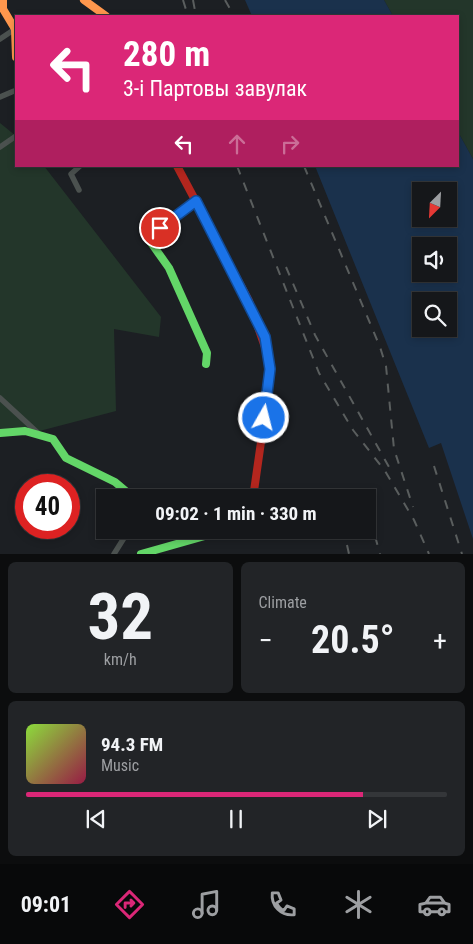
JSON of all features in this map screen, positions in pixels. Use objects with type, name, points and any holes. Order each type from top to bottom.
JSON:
[{"type":"street","points":[[3,0],[3,9],[15,27]]},
{"type":"street","points":[[84,0],[105,15]]},
{"type":"street","points":[[0,39],[15,30]]},
{"type":"street","points":[[0,97],[14,91]]},
{"type":"street","points":[[0,147],[15,137]]},
{"type":"street","points":[[79,167],[71,174],[79,190]]},
{"type":"street","points":[[178,167],[265,337],[270,359],[270,379],[254,489]]},
{"type":"street","points":[[196,201],[147,237],[170,268],[207,353],[206,364]]},
{"type":"street","points":[[0,398],[38,433]]},
{"type":"street","points":[[0,433],[25,431],[38,433],[53,439],[66,458],[115,482],[123,489]]},
{"type":"street","points":[[114,554],[123,539]]},
{"type":"street","points":[[141,554],[194,539]]},
{"type":"green space","points":[[384,0],[473,0],[473,159],[459,134],[459,15],[392,15]]},
{"type":"green space","points":[[0,123],[15,135],[15,167],[45,167],[161,317],[159,337],[114,329],[116,411],[28,434],[0,437]]},
{"type":"water","points":[[245,0],[384,0],[392,15],[252,15]]},
{"type":"water","points":[[459,134],[473,159],[473,539],[441,443],[429,448],[315,167],[459,167]]},
{"type":"railway","points":[[183,0],[188,15]]},
{"type":"railway","points":[[193,0],[196,15]]},
{"type":"railway","points":[[225,0],[233,15]]},
{"type":"railway","points":[[237,167],[319,373],[353,430],[385,471],[414,520],[429,554]]},
{"type":"railway","points":[[304,167],[380,347],[386,366],[394,449],[413,507]]},
{"type":"railway","points":[[286,267],[315,335],[389,467]]},
{"type":"railway","points":[[434,466],[462,554]]},
{"type":"railway","points":[[376,539],[380,554]]},
{"type":"railway","points":[[347,545],[349,554]]},
{"type":"traffic: fast","points":[[196,201],[147,237],[169,268],[207,353],[206,364]]},
{"type":"traffic: fast","points":[[0,433],[25,431],[53,439],[66,458],[115,482],[123,489]]},
{"type":"traffic: fast","points":[[141,554],[194,539]]},
{"type":"traffic: slow","points":[[3,0],[3,9],[15,29]]},
{"type":"traffic: slow","points":[[84,0],[105,15]]},
{"type":"traffic: jam","points":[[178,167],[249,301],[268,356],[270,379],[254,489]]},
{"type":"route","points":[[160,228],[196,201],[237,277],[265,337],[270,359],[270,379],[264,418]]}]
